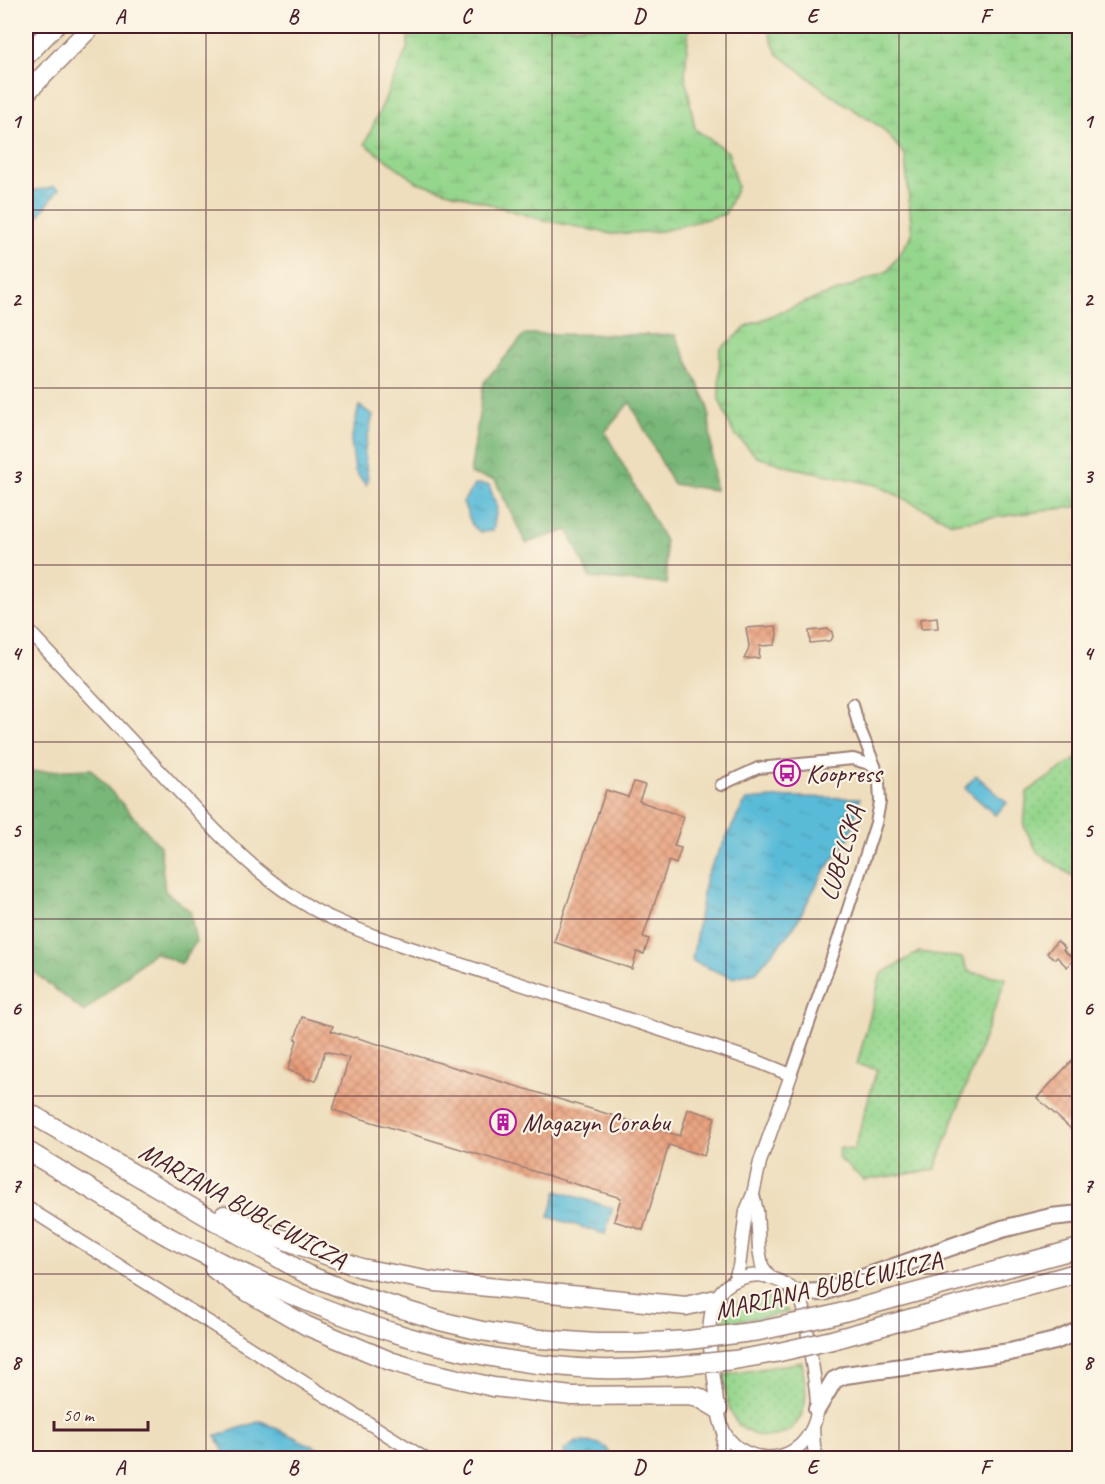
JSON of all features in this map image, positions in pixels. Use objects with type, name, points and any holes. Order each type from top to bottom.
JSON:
[{"type":"highway","points":[[26,56],[55,26]]},
{"type":"highway","points":[[26,93],[92,26]]},
{"type":"highway","name":"MARIANA BUBLEWICZA","points":[[26,1111],[306,1274],[358,1295],[441,1321],[482,1331],[528,1338],[595,1343],[637,1343],[689,1340],[759,1331],[829,1316],[1080,1248]]},
{"type":"highway","name":"MARIANA BUBLEWICZA","points":[[26,1150],[169,1236],[258,1281],[301,1299],[382,1330],[414,1339],[507,1360],[553,1366],[639,1369],[765,1355],[832,1340],[1080,1272]]},
{"type":"highway","points":[[146,1182],[266,1233],[361,1268],[436,1282],[686,1305],[716,1299]]},
{"type":"highway","points":[[169,1236],[239,1287],[307,1326],[390,1361],[493,1387],[572,1396],[688,1395],[698,1397],[718,1409]]},
{"type":"main road","points":[[795,1293],[823,1292],[1002,1229],[1051,1217],[1080,1214]]},
{"type":"main road","points":[[817,1409],[834,1380],[845,1375],[1010,1353],[1055,1341],[1080,1330]]},
{"type":"street","points":[[26,628],[246,861],[306,905],[328,917],[377,937],[791,1074],[760,1162],[753,1194],[746,1211],[739,1267],[734,1281]]},
{"type":"street","name":"LUBELSKA","points":[[791,1074],[836,946],[876,823],[880,802],[876,766],[858,724],[853,705]]},
{"type":"street","points":[[721,785],[758,768],[853,759],[876,766]]},
{"type":"street","points":[[753,1194],[757,1211],[760,1257],[762,1266],[770,1277]]},
{"type":"street","points":[[26,1207],[424,1458]]},
{"type":"street","points":[[722,1458],[724,1433],[718,1409],[708,1333],[711,1308],[724,1288],[734,1281],[749,1276],[770,1277],[789,1287],[795,1293],[800,1299],[805,1315],[817,1409],[813,1426],[799,1447],[790,1454],[776,1458],[755,1457],[742,1451],[724,1433]]},
{"type":"street","points":[[813,1426],[814,1448],[818,1458]]},
{"type":"green space","points":[[408,26],[689,26],[685,73],[695,129],[728,152],[737,187],[725,214],[662,231],[612,234],[539,219],[417,182],[365,144],[408,47]]},
{"type":"green space","points":[[766,26],[1079,26],[1079,506],[952,523],[877,485],[790,467],[757,457],[733,432],[719,399],[720,349],[749,325],[888,271],[912,235],[905,155],[882,128],[828,93],[777,53]]},
{"type":"green space","points":[[525,334],[675,335],[708,405],[715,490],[673,484],[630,402],[605,432],[665,541],[667,584],[590,578],[568,530],[526,543],[495,480],[470,474],[484,382]]},
{"type":"green space","points":[[1079,757],[1079,880],[1038,853],[1024,826],[1027,792]]},
{"type":"green space","points":[[91,769],[160,846],[165,891],[190,911],[196,942],[181,964],[154,952],[84,1012],[26,966],[26,772]]},
{"type":"green space","points":[[919,952],[962,958],[969,972],[1006,978],[935,1170],[864,1180],[838,1158],[840,1148],[854,1150],[877,1069],[857,1065],[881,974]]},
{"type":"green space","points":[[753,1296],[773,1300],[789,1312],[721,1323],[733,1305]]},
{"type":"green space","points":[[802,1362],[806,1397],[799,1419],[792,1427],[783,1433],[763,1436],[752,1434],[735,1420],[727,1398],[723,1375]]},
{"type":"water","points":[[53,186],[59,189],[26,233],[26,198],[34,190]]},
{"type":"water","points":[[359,406],[373,415],[364,452],[368,480],[366,485],[355,471],[351,441]]},
{"type":"water","points":[[475,484],[489,485],[497,507],[493,531],[480,532],[472,525],[463,502]]},
{"type":"water","points":[[976,775],[1007,803],[995,815],[965,788]]},
{"type":"water","points":[[789,797],[860,798],[850,836],[822,875],[794,927],[756,972],[732,978],[692,961],[706,876],[746,800]]},
{"type":"water","points":[[557,1191],[613,1208],[605,1234],[549,1217]]},
{"type":"water","points":[[261,1421],[337,1458],[227,1458],[216,1436]]},
{"type":"water","points":[[576,1442],[603,1445],[611,1458],[565,1458],[564,1450]]},
{"type":"building","points":[[937,617],[938,628],[921,629],[920,619]]},
{"type":"building","points":[[776,626],[775,645],[760,646],[759,658],[744,659],[749,646],[746,628]]},
{"type":"building","points":[[828,629],[832,632],[833,637],[829,641],[810,643],[809,631]]},
{"type":"building","points":[[634,782],[645,785],[639,801],[684,817],[674,846],[681,848],[676,864],[669,861],[643,937],[649,939],[644,954],[637,952],[632,969],[554,942],[606,790],[628,797]]},
{"type":"building","points":[[1057,941],[1065,948],[1063,950],[1074,959],[1067,967],[1057,957],[1055,959],[1047,953]]},
{"type":"building","name":"Magazyn Corabu","points":[[302,1017],[333,1026],[331,1031],[680,1136],[688,1109],[715,1117],[704,1156],[669,1145],[643,1230],[614,1221],[621,1198],[333,1110],[349,1058],[325,1051],[316,1081],[288,1070]]},
{"type":"building","points":[[1080,1052],[1080,1137],[1037,1098]]},
{"type":"place","name":"Koopress","points":[[787,773]]},
{"type":"place","name":"Magazyn Corabu","points":[[503,1122]]}]
